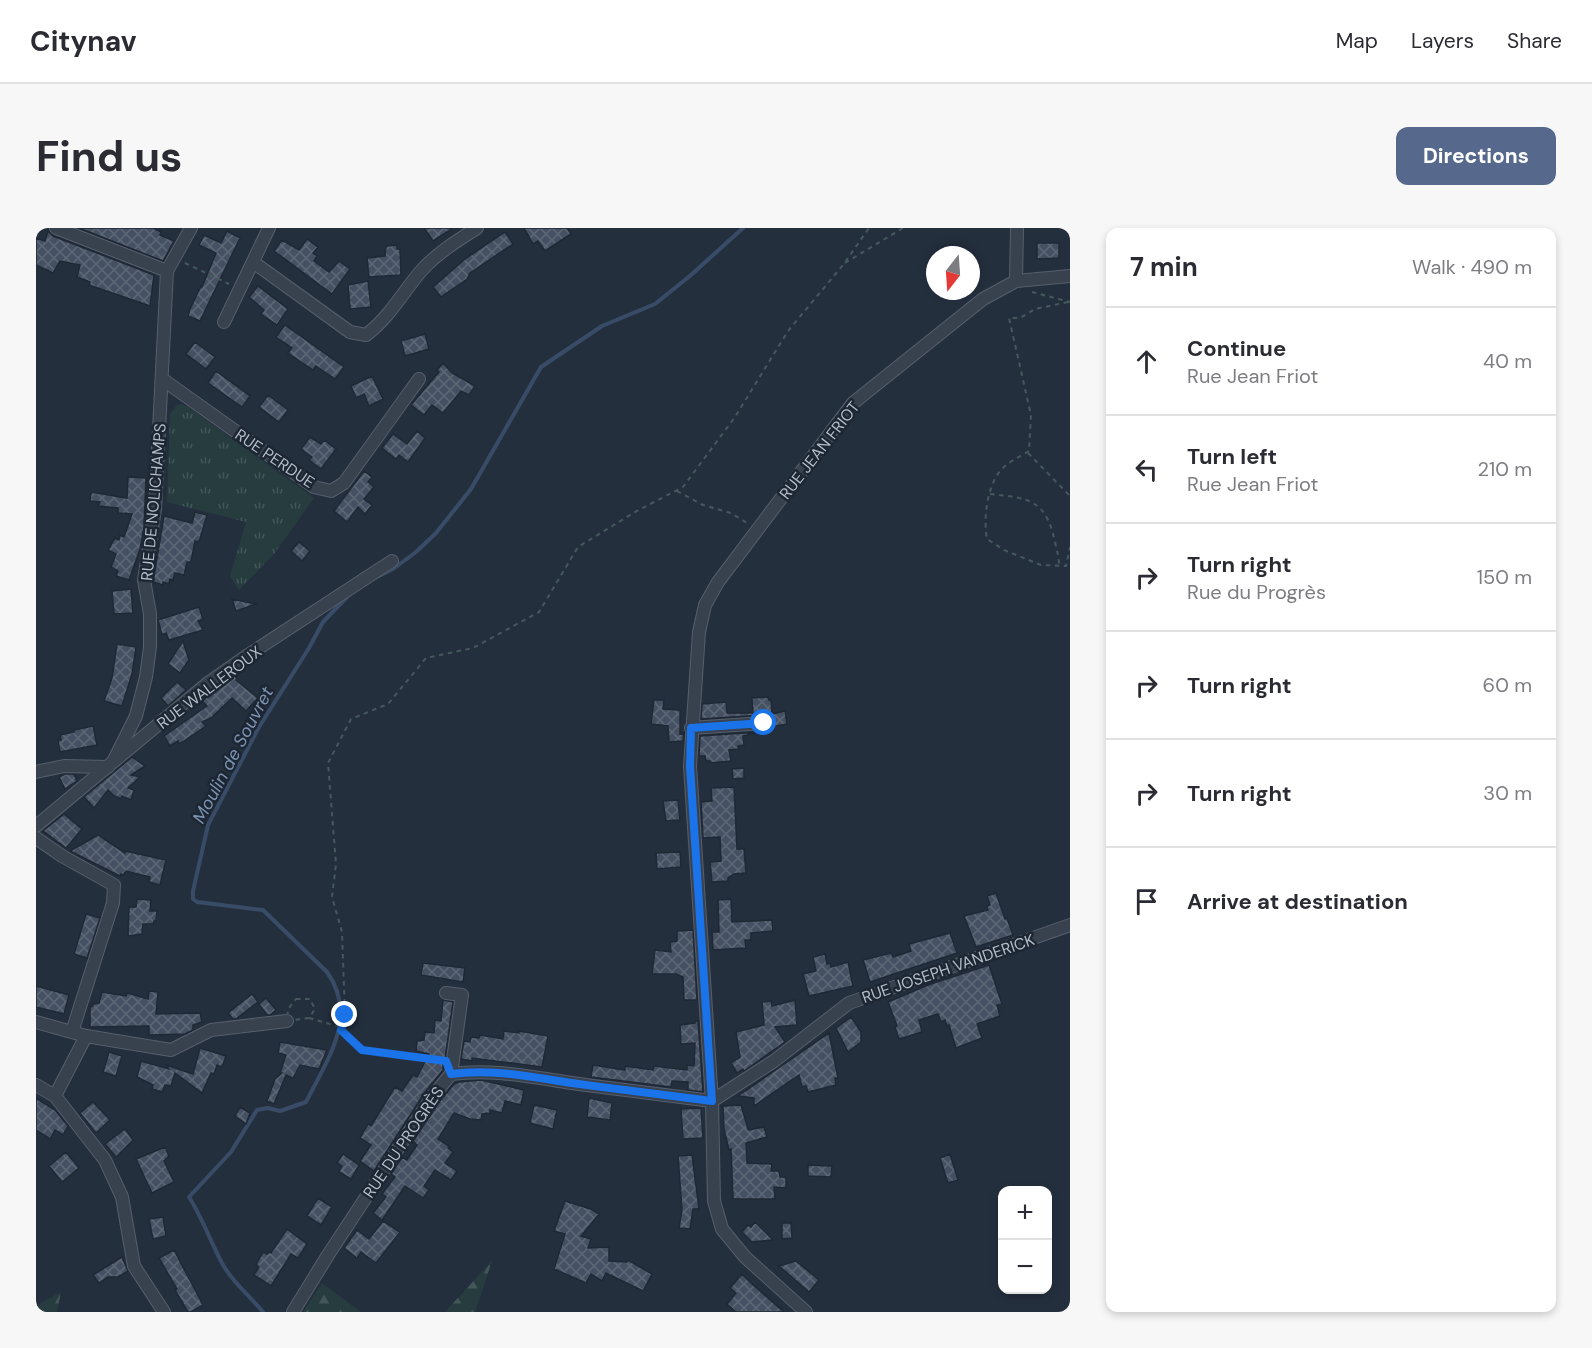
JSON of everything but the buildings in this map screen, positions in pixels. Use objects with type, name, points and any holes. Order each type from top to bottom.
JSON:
[{"type":"street","points":[[57,228],[167,272],[191,228]]},
{"type":"street","points":[[224,322],[269,228]]},
{"type":"street","points":[[1016,281],[1017,228]]},
{"type":"street","points":[[252,262],[350,332],[366,335],[377,326],[423,269],[471,230]]},
{"type":"street","name":"RUE DE NOLICHAMPS","points":[[110,765],[136,716],[146,676],[150,647],[150,614],[144,580],[155,509],[167,272]]},
{"type":"street","name":"RUE JEAN FRIOT","points":[[806,1312],[745,1257],[722,1228],[714,1201],[712,1101],[690,766],[699,632],[705,605],[718,582],[853,403],[983,299],[1016,281],[1070,276]]},
{"type":"street","name":"RUE PERDUE","points":[[162,379],[314,487],[331,491],[344,483],[419,379]]},
{"type":"street","name":"RUE WALLEROUX","points":[[36,826],[208,683],[392,561]]},
{"type":"street","points":[[691,728],[764,723]]},
{"type":"street","points":[[36,772],[64,766],[110,765]]},
{"type":"street","points":[[36,838],[62,856],[114,885],[113,903],[72,1032]]},
{"type":"street","name":"RUE JOSEPH VANDERICK","points":[[712,1101],[774,1061],[849,1003],[1070,926]]},
{"type":"street","points":[[446,993],[462,995],[451,1074]]},
{"type":"street","points":[[36,1022],[87,1036],[171,1050],[211,1030],[287,1021]]},
{"type":"street","points":[[55,1096],[87,1036]]},
{"type":"street","name":"RUE DU PROGRÈS","points":[[293,1312],[432,1097],[451,1074],[476,1071],[543,1077],[576,1084],[712,1101]]},
{"type":"street","points":[[36,1085],[55,1096],[105,1160],[122,1197],[134,1266],[164,1312]]},
{"type":"path","points":[[341,1030],[345,1015],[342,932],[332,897],[336,864],[328,763],[351,719],[388,704],[426,658],[473,648],[539,612],[578,547],[635,512],[683,488],[735,417],[788,331],[843,265],[869,228]]},
{"type":"path","points":[[843,265],[903,228]]},
{"type":"path","points":[[184,263],[240,289]]},
{"type":"path","points":[[1016,281],[1028,291],[1069,302]]},
{"type":"path","points":[[1069,302],[1035,309],[1020,318],[1009,318],[1031,415],[1029,451],[1003,468],[992,484],[984,523],[987,539],[1004,550],[1041,565],[1068,566],[1070,547]]},
{"type":"path","points":[[1027,452],[1070,496]]},
{"type":"path","points":[[677,491],[703,505],[731,513],[757,530]]},
{"type":"path","points":[[990,494],[1023,498],[1040,506],[1050,521],[1059,555],[1059,566]]},
{"type":"path","points":[[309,1018],[315,1009],[310,999],[296,999],[288,1009],[287,1021],[309,1018],[337,1026],[362,1050],[446,1061],[451,1074]]},
{"type":"green space","points":[[182,404],[314,498],[274,554],[239,590],[230,576],[246,522],[167,502],[170,414],[177,405]]},
{"type":"green space","points":[[492,1261],[475,1312],[445,1312]]},
{"type":"green space","points":[[322,1283],[361,1312],[303,1312]]},
{"type":"green space","points":[[61,1292],[57,1312],[36,1312],[36,1306]]},
{"type":"waterway","name":"Moulin de Souvret","points":[[379,576],[416,552],[436,533],[471,489],[541,367],[602,326],[655,304],[743,228]]},
{"type":"waterway","name":"Moulin de Souvret","points":[[263,1312],[227,1272],[189,1197],[231,1152],[257,1110],[268,1108],[280,1111],[306,1102],[336,1038],[340,1022],[340,1005],[336,989],[327,972],[263,910],[197,902],[193,899],[193,891],[208,825],[259,727],[323,622],[348,596]]},
{"type":"route","points":[[345,1015],[341,1030],[362,1050],[446,1061],[451,1074],[476,1071],[543,1077],[576,1084],[712,1101],[690,766],[691,728],[764,723]]}]
